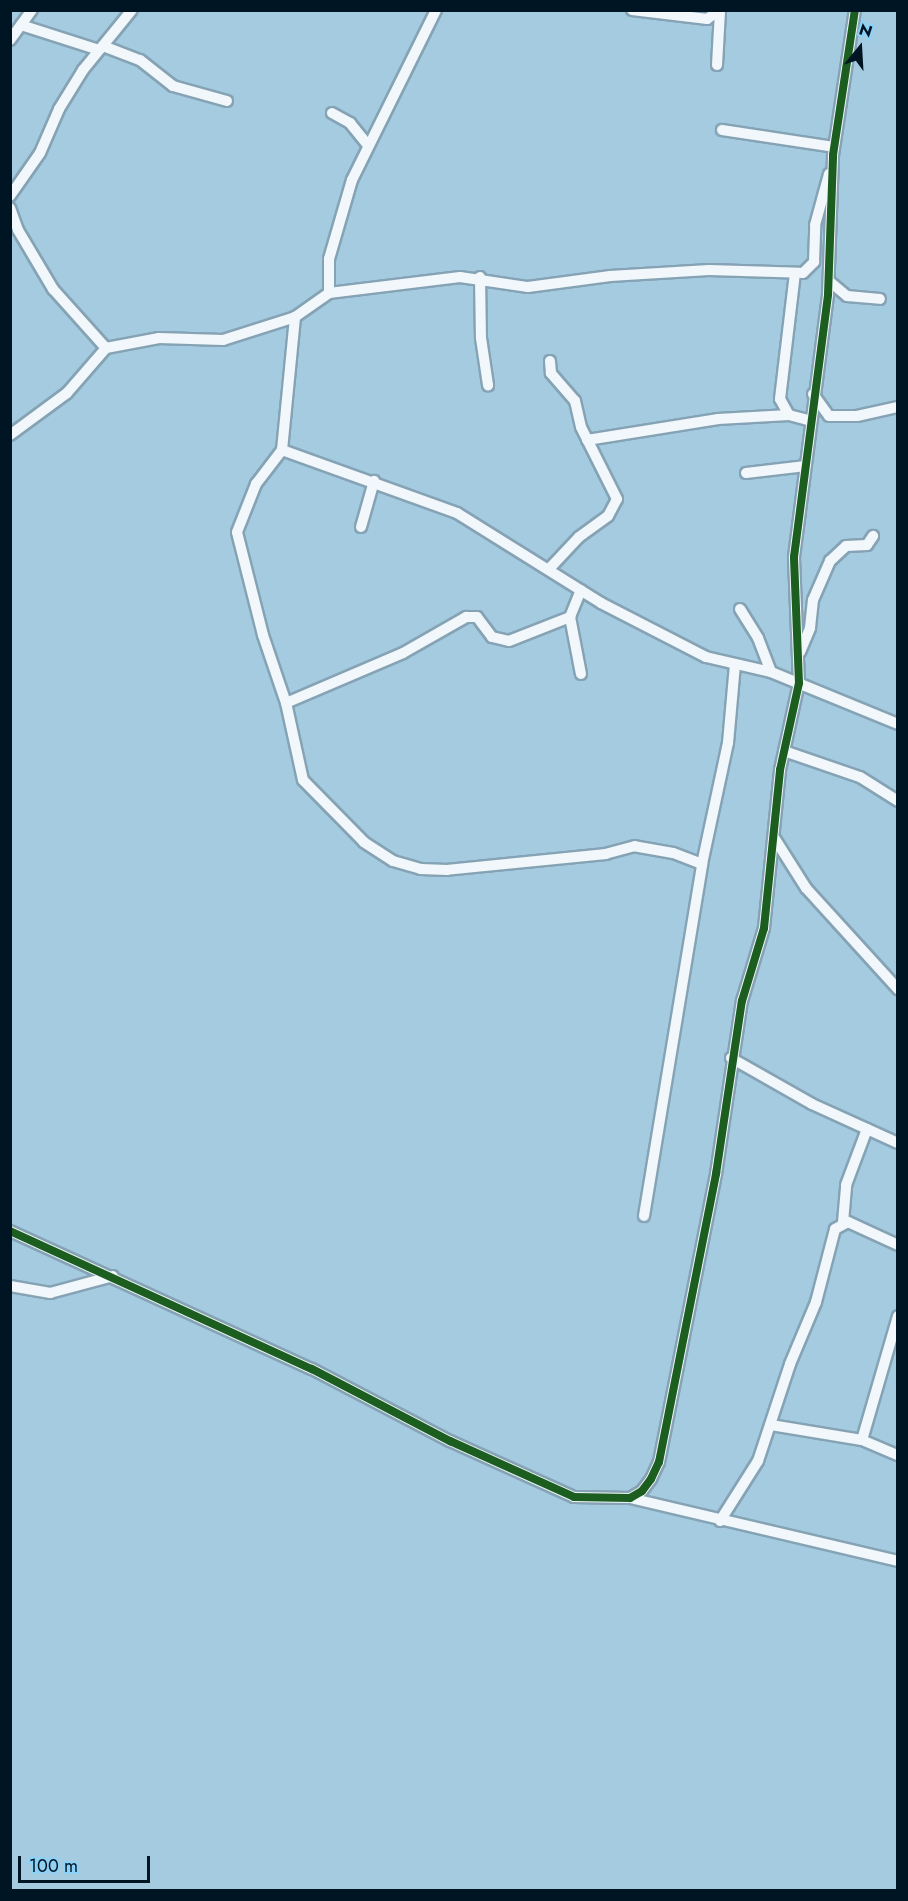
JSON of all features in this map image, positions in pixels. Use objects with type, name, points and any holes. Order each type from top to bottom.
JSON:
[{"type":"street","points":[[10,40],[32,10]]},
{"type":"street","points":[[10,196],[40,153],[68,94],[132,10]]},
{"type":"street","points":[[328,293],[333,244],[352,180],[436,10]]},
{"type":"street","points":[[632,10],[707,19],[720,11]]},
{"type":"street","points":[[630,1498],[642,1491],[659,1462],[716,1174],[731,1058],[764,928],[784,751],[799,683],[794,557],[829,280],[831,169],[855,10]]},
{"type":"street","points":[[717,65],[720,11]]},
{"type":"street","points":[[21,25],[140,60],[173,86],[227,101]]},
{"type":"street","points":[[332,113],[350,123],[368,145]]},
{"type":"street","points":[[722,130],[834,147]]},
{"type":"street","points":[[11,433],[67,393],[106,348],[159,338],[223,340],[296,317],[328,293],[415,280],[480,278],[528,287],[610,276],[709,270],[795,273],[812,267],[819,208],[831,169]]},
{"type":"street","points":[[10,208],[18,230],[52,289],[106,348]]},
{"type":"street","points":[[789,416],[783,408],[779,388],[795,273]]},
{"type":"street","points":[[480,278],[481,338],[488,385]]},
{"type":"street","points":[[829,280],[848,296],[880,299]]},
{"type":"street","points":[[296,317],[282,450],[256,484],[237,532],[263,635],[286,703],[303,780],[364,842],[393,861],[421,869],[447,870],[606,854],[635,846],[673,853],[702,864]]},
{"type":"street","points":[[549,569],[579,537],[615,508],[616,490],[587,440],[575,401],[551,373],[550,361]]},
{"type":"street","points":[[813,394],[829,416],[857,416],[897,407]]},
{"type":"street","points":[[587,440],[718,419],[789,416],[811,421]]},
{"type":"street","points":[[593,453],[605,436]]},
{"type":"street","points":[[282,450],[374,481],[458,513],[581,590],[684,646],[735,664],[771,672],[897,723]]},
{"type":"street","points":[[746,473],[806,466]]},
{"type":"street","points":[[361,527],[374,481]]},
{"type":"street","points":[[799,655],[810,628],[813,600],[830,561],[846,546],[867,545],[873,536]]},
{"type":"street","points":[[581,590],[570,617],[581,674]]},
{"type":"street","points":[[740,609],[758,638],[771,672]]},
{"type":"street","points":[[286,703],[403,653],[466,617],[477,617],[492,637],[509,641],[570,617]]},
{"type":"street","points":[[644,1216],[702,864],[728,743],[735,664]]},
{"type":"street","points":[[784,751],[860,777],[897,801]]},
{"type":"street","points":[[775,839],[806,888],[897,989]]},
{"type":"street","points":[[731,1058],[812,1104],[897,1143]]},
{"type":"street","points":[[720,1521],[748,1481],[771,1425],[790,1364],[816,1302],[835,1229],[843,1222],[846,1185],[867,1129]]},
{"type":"street","points":[[843,1222],[897,1245]]},
{"type":"street","points":[[10,1231],[312,1369],[525,1476],[574,1497],[630,1498],[720,1521],[897,1560]]},
{"type":"street","points":[[10,1286],[50,1293],[112,1276]]},
{"type":"street","points":[[862,1440],[897,1316]]},
{"type":"street","points":[[771,1425],[862,1440],[897,1455]]},
{"type":"cycle path","points":[[10,1231],[312,1369],[450,1441],[574,1497],[630,1498],[642,1491],[651,1479],[659,1462],[716,1174],[742,1001],[764,928],[780,770],[799,683],[794,557],[828,294],[833,155],[855,10]]}]
